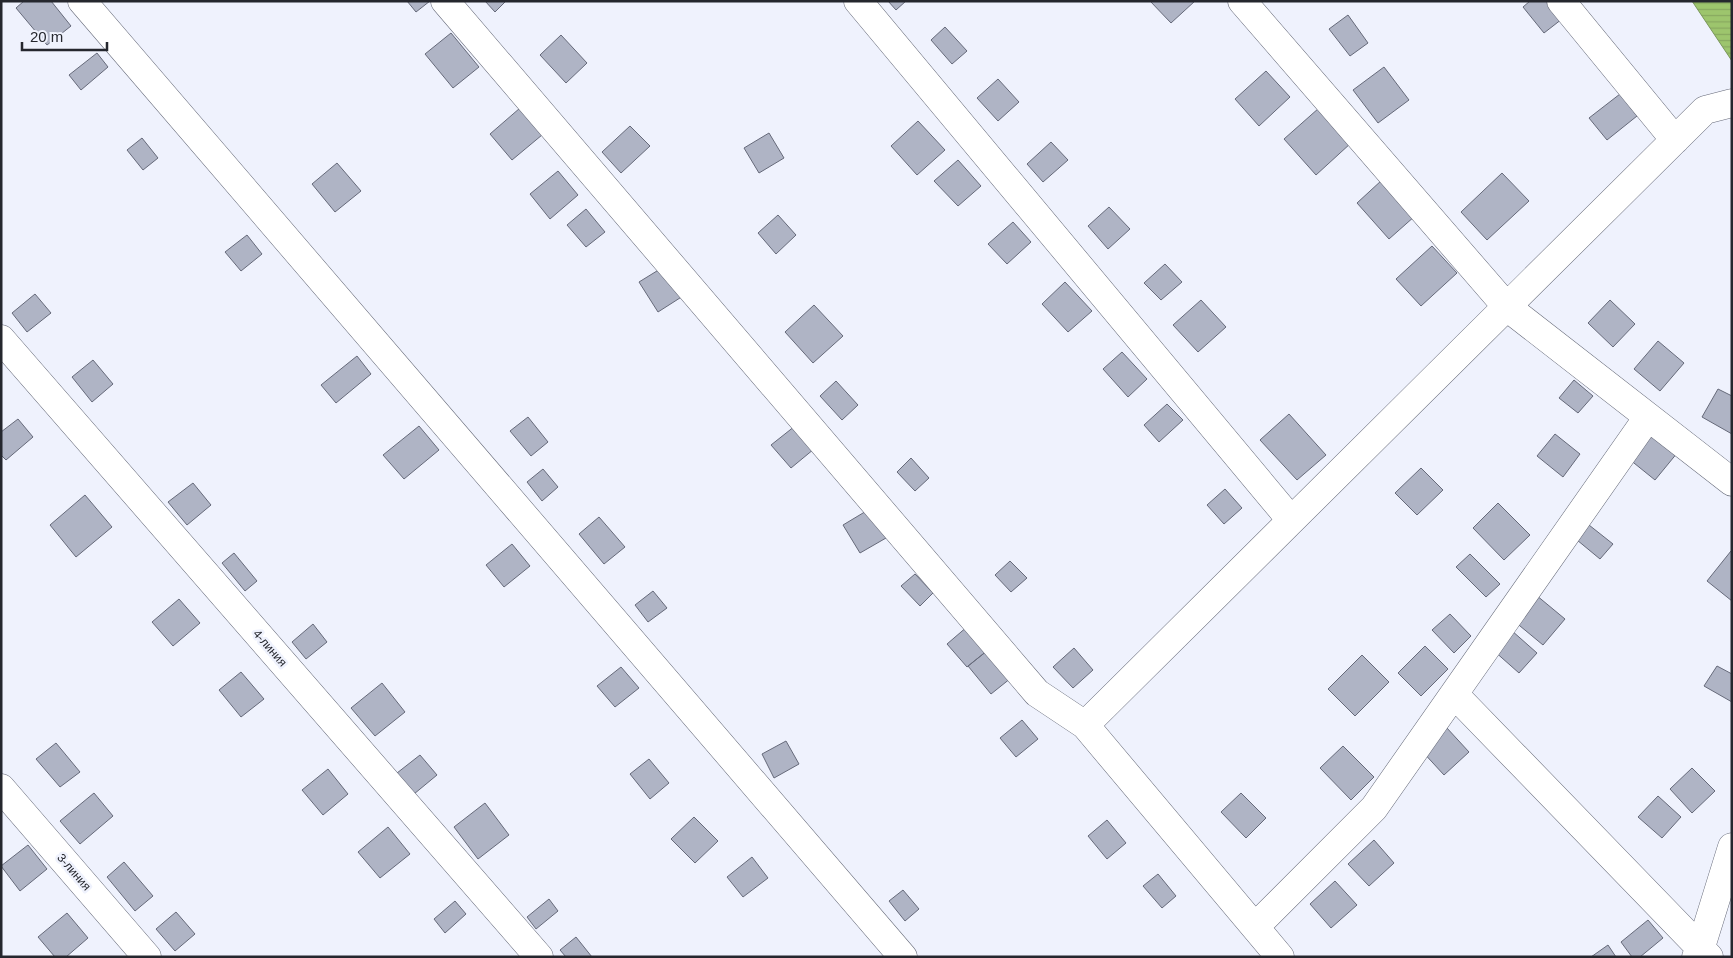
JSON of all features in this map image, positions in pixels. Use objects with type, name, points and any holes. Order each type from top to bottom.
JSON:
[{"type":"street","points":[[82,1],[903,957]]},
{"type":"street","points":[[445,1],[1036,693],[1085,725],[1280,957]]},
{"type":"street","points":[[858,1],[1292,520]]},
{"type":"street","points":[[1242,1],[1507,306],[1732,482]]},
{"type":"street","points":[[1561,1],[1675,140]]},
{"type":"street","points":[[1085,725],[1705,110],[1732,103]]},
{"type":"street","name":"4-линия","points":[[1,338],[539,957]]},
{"type":"street","points":[[1255,927],[1374,808],[1648,417]]},
{"type":"street","points":[[1454,694],[1702,954]]},
{"type":"street","name":"3-линия","points":[[1,788],[147,957]]},
{"type":"street","points":[[1702,954],[1732,847]]},
{"type":"shaded area","points":[[1692,1],[1732,1],[1732,61]]},
{"type":"building","points":[[24,1],[51,1],[71,26],[47,45],[16,8]]},
{"type":"building","points":[[407,1],[430,1],[416,12]]},
{"type":"building","points":[[485,1],[506,1],[495,12]]},
{"type":"building","points":[[888,1],[906,1],[896,10]]},
{"type":"building","points":[[1150,1],[1195,1],[1171,23]]},
{"type":"building","points":[[1530,1],[1547,1],[1562,19],[1544,33],[1523,7]]},
{"type":"building","points":[[1348,15],[1368,43],[1350,56],[1329,29]]},
{"type":"building","points":[[945,27],[967,51],[952,64],[931,40]]},
{"type":"building","points":[[451,33],[479,67],[453,88],[425,54]]},
{"type":"building","points":[[561,35],[587,63],[566,83],[540,55]]},
{"type":"building","points":[[97,53],[108,67],[81,90],[69,75]]},
{"type":"building","points":[[1384,67],[1409,100],[1378,123],[1353,90]]},
{"type":"building","points":[[1266,71],[1290,97],[1259,126],[1235,99]]},
{"type":"building","points":[[998,79],[1019,102],[998,121],[977,98]]},
{"type":"building","points":[[1620,94],[1637,116],[1607,140],[1589,118]]},
{"type":"building","points":[[520,108],[542,135],[512,160],[490,134]]},
{"type":"building","points":[[1319,108],[1351,143],[1316,175],[1284,139]]},
{"type":"building","points":[[918,121],[945,150],[917,175],[891,146]]},
{"type":"building","points":[[630,126],[650,146],[621,173],[602,152]]},
{"type":"building","points":[[769,133],[784,158],[759,173],[744,148]]},
{"type":"building","points":[[142,138],[158,158],[143,170],[127,150]]},
{"type":"building","points":[[1051,142],[1068,160],[1043,182],[1027,164]]},
{"type":"building","points":[[958,160],[981,186],[958,206],[934,181]]},
{"type":"building","points":[[337,163],[361,191],[335,212],[312,184]]},
{"type":"building","points":[[558,171],[578,195],[550,219],[530,194]]},
{"type":"building","points":[[1502,173],[1529,201],[1487,240],[1461,212]]},
{"type":"building","points":[[1382,180],[1415,216],[1389,239],[1357,203]]},
{"type":"building","points":[[1109,207],[1130,229],[1108,249],[1088,226]]},
{"type":"building","points":[[586,209],[605,232],[586,247],[567,225]]},
{"type":"building","points":[[778,215],[796,235],[776,254],[758,233]]},
{"type":"building","points":[[1013,222],[1031,242],[1007,264],[988,244]]},
{"type":"building","points":[[247,235],[262,254],[241,271],[225,252]]},
{"type":"building","points":[[1432,246],[1457,273],[1421,306],[1396,279]]},
{"type":"building","points":[[1165,264],[1182,282],[1161,300],[1144,283]]},
{"type":"building","points":[[665,266],[683,296],[658,312],[639,282]]},
{"type":"building","points":[[1065,282],[1092,311],[1068,332],[1042,304]]},
{"type":"building","points":[[35,294],[51,313],[27,332],[12,313]]},
{"type":"building","points":[[1201,300],[1226,327],[1198,352],[1173,325]]},
{"type":"building","points":[[1610,300],[1635,324],[1613,347],[1588,323]]},
{"type":"building","points":[[814,305],[843,336],[813,363],[785,332]]},
{"type":"building","points":[[1658,341],[1684,363],[1660,391],[1634,369]]},
{"type":"building","points":[[1122,352],[1147,379],[1128,397],[1103,369]]},
{"type":"building","points":[[357,356],[371,374],[336,403],[321,385]]},
{"type":"building","points":[[93,360],[113,384],[92,402],[72,377]]},
{"type":"building","points":[[1574,380],[1593,396],[1578,413],[1559,398]]},
{"type":"building","points":[[836,381],[858,405],[842,420],[820,396]]},
{"type":"building","points":[[1718,389],[1732,396],[1732,434],[1702,417]]},
{"type":"building","points":[[1167,404],[1183,420],[1159,442],[1144,425]]},
{"type":"building","points":[[1289,414],[1326,455],[1297,480],[1260,440]]},
{"type":"building","points":[[528,417],[548,442],[531,456],[510,431]]},
{"type":"building","points":[[18,419],[33,437],[6,460],[1,455],[1,432]]},
{"type":"building","points":[[419,426],[439,450],[404,479],[383,455]]},
{"type":"building","points":[[795,426],[814,449],[791,468],[771,445]]},
{"type":"building","points":[[1652,431],[1678,452],[1655,480],[1629,459]]},
{"type":"building","points":[[1555,434],[1580,454],[1563,477],[1537,456]]},
{"type":"building","points":[[911,458],[929,478],[915,491],[897,472]]},
{"type":"building","points":[[1421,468],[1443,490],[1417,515],[1395,493]]},
{"type":"building","points":[[543,469],[558,487],[542,501],[527,482]]},
{"type":"building","points":[[193,483],[211,505],[187,525],[168,502]]},
{"type":"building","points":[[1225,489],[1242,508],[1224,524],[1207,505]]},
{"type":"building","points":[[85,495],[112,527],[76,557],[50,525]]},
{"type":"building","points":[[1498,503],[1530,535],[1504,560],[1473,528]]},
{"type":"building","points":[[868,510],[886,538],[860,553],[843,525]]},
{"type":"building","points":[[599,517],[625,547],[604,564],[579,534]]},
{"type":"building","points":[[1589,525],[1613,544],[1600,559],[1577,540]]},
{"type":"building","points":[[512,544],[530,566],[504,587],[486,565]]},
{"type":"building","points":[[1732,552],[1732,601],[1707,581]]},
{"type":"building","points":[[234,553],[257,581],[245,591],[222,563]]},
{"type":"building","points":[[1470,554],[1500,584],[1486,597],[1456,567]]},
{"type":"building","points":[[1010,561],[1027,578],[1011,592],[995,575]]},
{"type":"building","points":[[915,574],[933,593],[920,606],[901,586]]},
{"type":"building","points":[[653,591],[667,608],[648,622],[635,605]]},
{"type":"building","points":[[1536,595],[1565,619],[1543,645],[1514,621]]},
{"type":"building","points":[[179,599],[200,623],[173,646],[152,622]]},
{"type":"building","points":[[1450,614],[1471,636],[1454,653],[1432,630]]},
{"type":"building","points":[[313,624],[327,642],[306,659],[292,642]]},
{"type":"building","points":[[968,626],[988,650],[967,667],[947,644]]},
{"type":"building","points":[[1511,630],[1537,653],[1519,673],[1493,650]]},
{"type":"building","points":[[1425,646],[1448,669],[1421,696],[1398,673]]},
{"type":"building","points":[[1074,648],[1093,670],[1073,688],[1053,667]]},
{"type":"building","points":[[988,650],[1011,678],[991,694],[968,666]]},
{"type":"building","points":[[1362,655],[1389,682],[1355,716],[1328,689]]},
{"type":"building","points":[[1717,666],[1732,674],[1732,702],[1704,686]]},
{"type":"building","points":[[621,667],[639,688],[615,707],[597,686]]},
{"type":"building","points":[[241,672],[264,699],[241,717],[219,690]]},
{"type":"building","points":[[382,683],[405,712],[375,736],[351,708]]},
{"type":"building","points":[[1022,720],[1038,739],[1016,757],[1000,738]]},
{"type":"building","points":[[1446,727],[1469,752],[1444,775],[1421,750]]},
{"type":"building","points":[[786,741],[799,764],[774,778],[762,754]]},
{"type":"building","points":[[56,743],[80,772],[60,787],[36,759]]},
{"type":"building","points":[[1343,746],[1374,777],[1351,800],[1320,768]]},
{"type":"building","points":[[420,755],[437,775],[414,794],[397,773]]},
{"type":"building","points":[[649,759],[669,783],[650,799],[630,774]]},
{"type":"building","points":[[1692,768],[1715,791],[1692,813],[1670,789]]},
{"type":"building","points":[[328,769],[348,794],[323,815],[302,790]]},
{"type":"building","points":[[94,793],[113,816],[80,844],[60,821]]},
{"type":"building","points":[[1241,793],[1266,818],[1246,838],[1221,812]]},
{"type":"building","points":[[1658,796],[1681,817],[1662,838],[1638,817]]},
{"type":"building","points":[[485,803],[509,835],[478,859],[454,827]]},
{"type":"building","points":[[694,817],[718,841],[695,863],[671,839]]},
{"type":"building","points":[[1107,820],[1126,843],[1107,859],[1088,836]]},
{"type":"building","points":[[388,827],[410,854],[380,878],[358,852]]},
{"type":"building","points":[[1374,840],[1394,863],[1369,886],[1348,864]]},
{"type":"building","points":[[28,845],[47,869],[20,891],[1,866]]},
{"type":"building","points":[[752,857],[768,878],[743,897],[727,877]]},
{"type":"building","points":[[124,862],[153,896],[135,911],[107,877]]},
{"type":"building","points":[[1158,874],[1176,896],[1162,908],[1143,886]]},
{"type":"building","points":[[1335,881],[1357,905],[1331,928],[1310,904]]},
{"type":"building","points":[[903,890],[919,909],[905,921],[889,901]]},
{"type":"building","points":[[549,899],[558,911],[536,929],[527,917]]},
{"type":"building","points":[[455,901],[466,914],[445,933],[434,919]]},
{"type":"building","points":[[176,912],[195,934],[175,951],[156,929]]},
{"type":"building","points":[[67,913],[88,938],[66,957],[55,957],[38,937]]},
{"type":"building","points":[[1648,920],[1663,938],[1640,957],[1632,957],[1621,942]]},
{"type":"building","points":[[576,937],[592,957],[566,957],[560,950]]},
{"type":"building","points":[[1608,945],[1616,957],[1591,957]]}]
